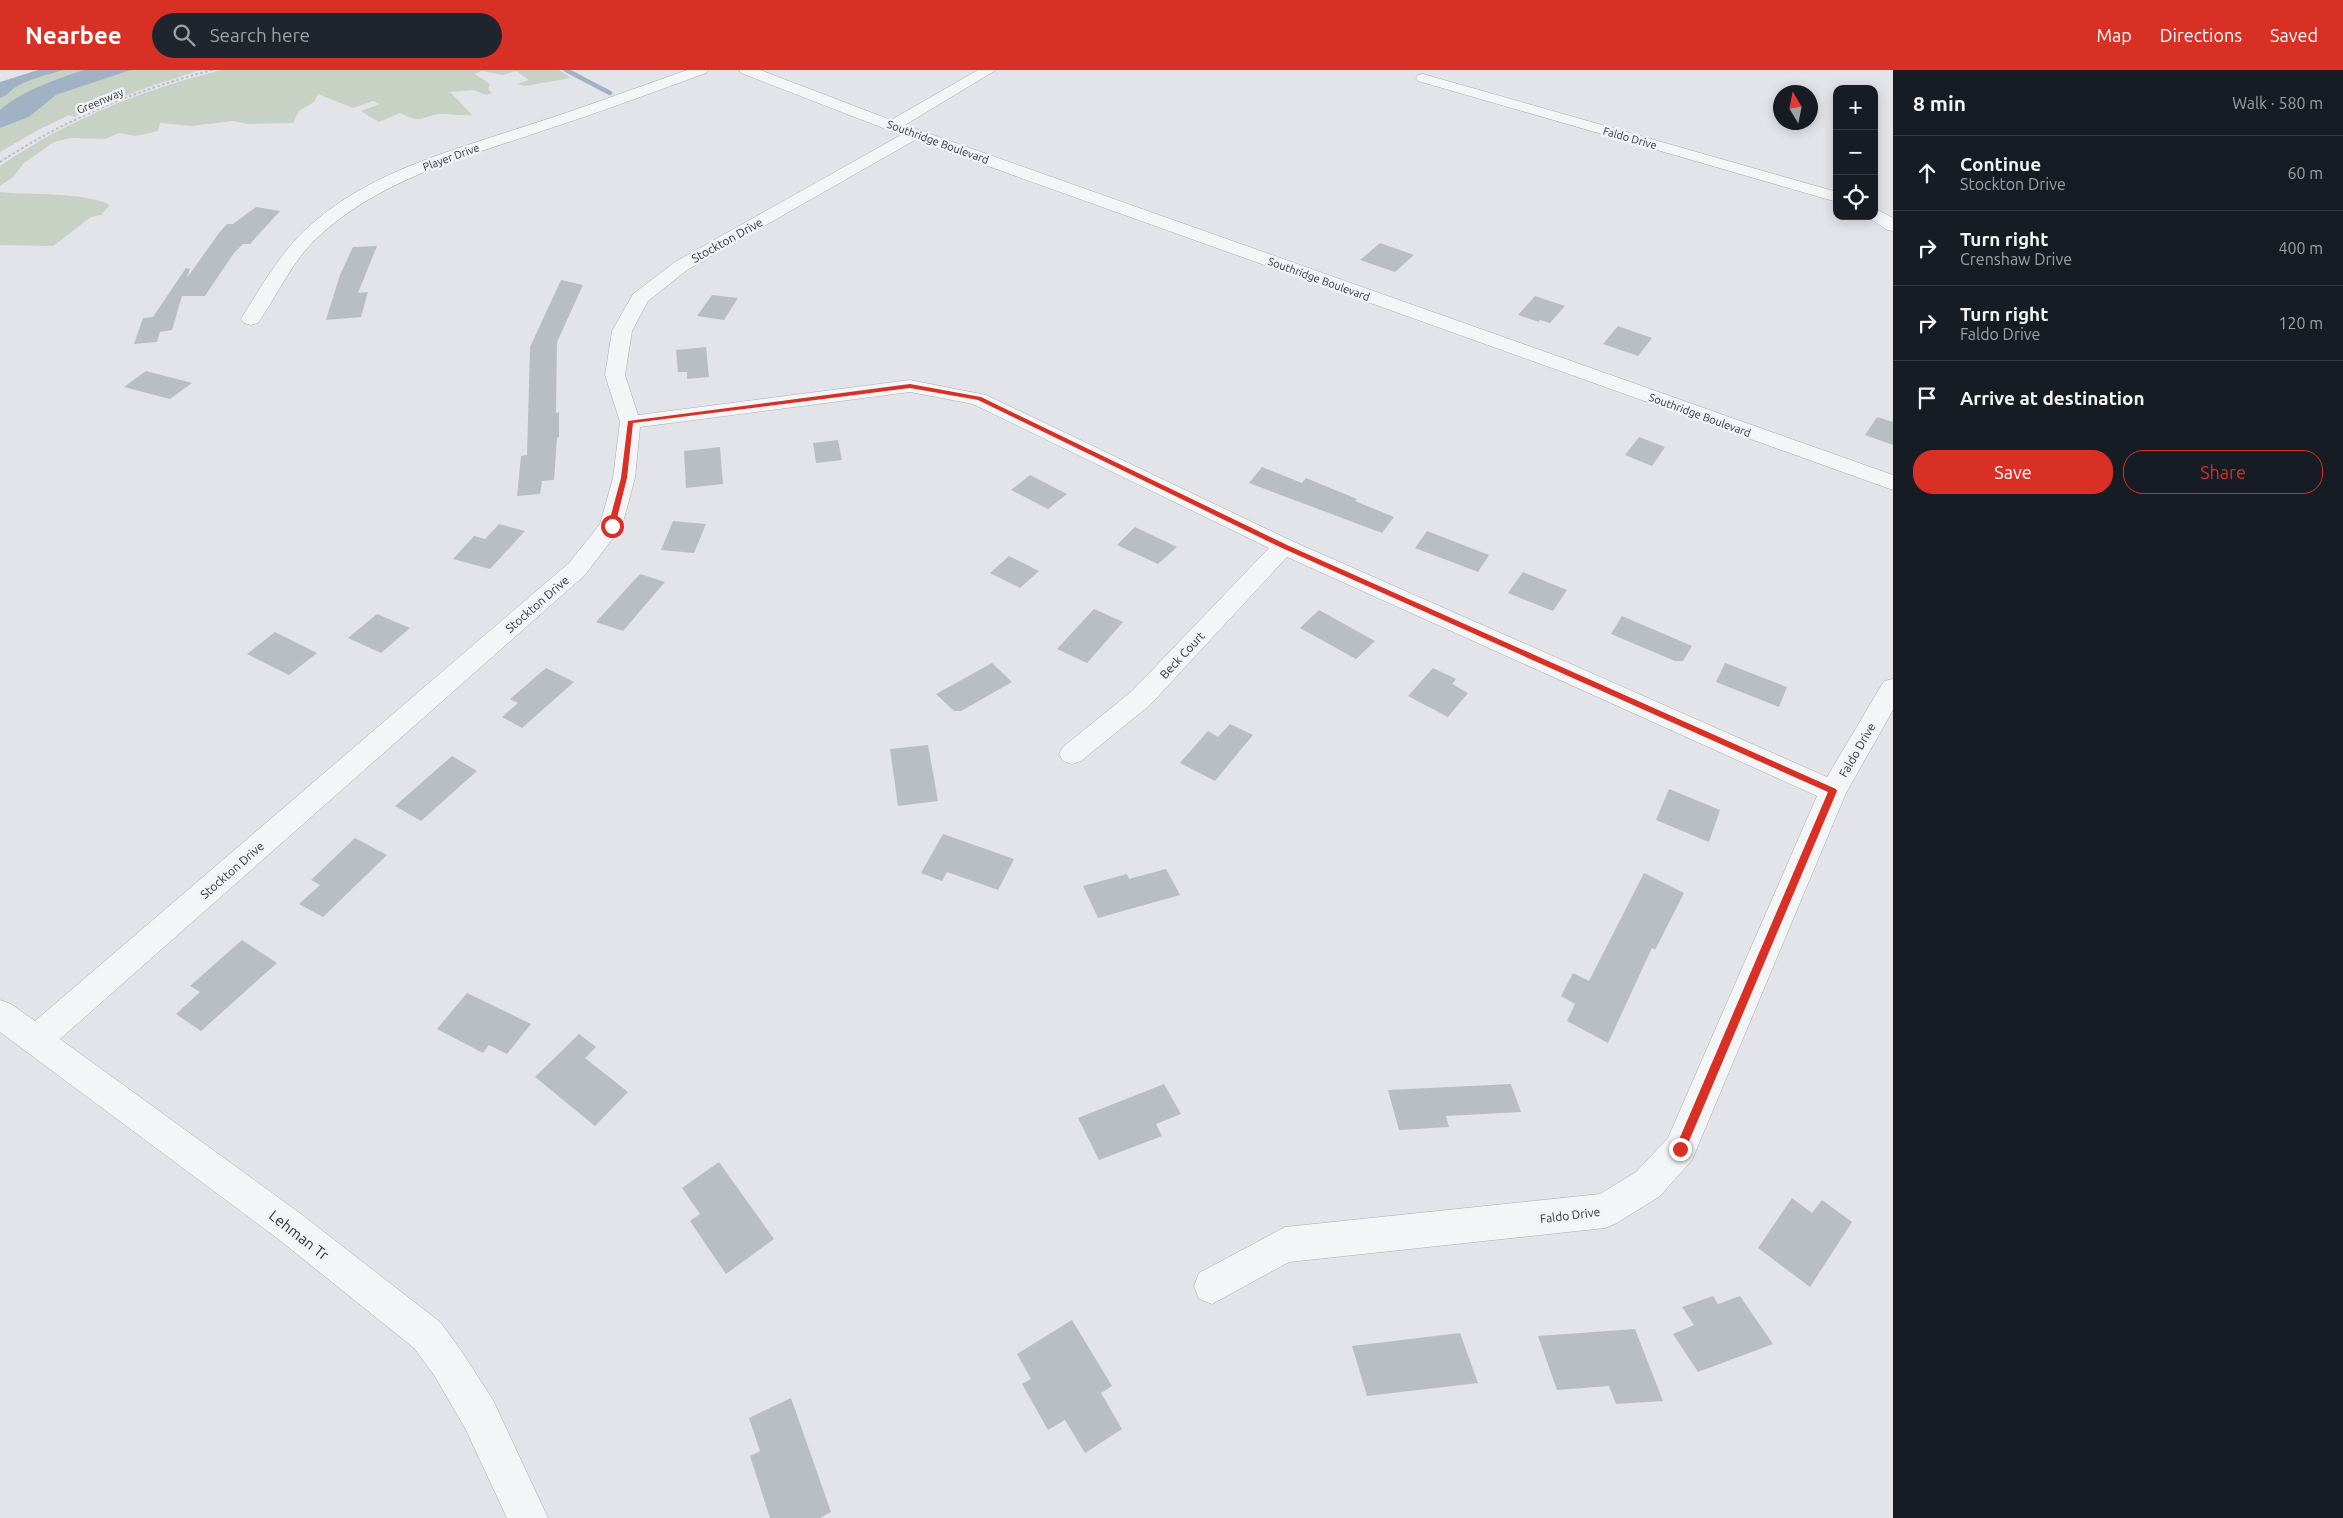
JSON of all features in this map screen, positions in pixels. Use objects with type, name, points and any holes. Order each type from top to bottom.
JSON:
[{"type":"street","name":"Player Drive","points":[[251,319],[272,283],[312,234],[358,199],[395,178],[456,154],[701,70]]},
{"type":"street","name":"Southridge Boulevard","points":[[746,70],[891,126],[1893,483]]},
{"type":"street","points":[[891,126],[912,116],[989,70]]},
{"type":"street","name":"Faldo Drive","points":[[1423,78],[1833,196]]},
{"type":"street","name":"Stockton Drive","points":[[36,1040],[577,569],[612,526],[624,478],[630,422],[616,375],[622,331],[640,298],[681,266],[914,134]]},
{"type":"street","points":[[1878,216],[1893,226]]},
{"type":"street","points":[[630,422],[910,386],[979,399],[1284,546],[1833,791]]},
{"type":"street","name":"Beck Court","points":[[1072,754],[1142,698],[1188,650],[1223,609],[1284,546]]},
{"type":"street","name":"Faldo Drive","points":[[1212,1286],[1285,1245],[1605,1212],[1648,1184],[1680,1149],[1833,791],[1893,688]]},
{"type":"street","name":"Lehman Tr","points":[[0,1014],[289,1226],[427,1335],[447,1362],[479,1414],[528,1518]]},
{"type":"path","name":"Greenway","points":[[0,162],[47,133],[78,118],[135,94],[212,70]]},
{"type":"shaded area","points":[[64,70],[83,70],[28,92],[0,110],[0,98],[13,89],[31,80]]},
{"type":"shaded area","points":[[131,70],[201,70],[142,89],[74,117],[69,115],[0,152],[0,128],[29,117],[56,95]]},
{"type":"shaded area","points":[[222,70],[559,70],[571,78],[525,86],[517,84],[529,80],[516,71],[502,75],[482,71],[475,74],[490,84],[488,89],[492,93],[486,95],[474,90],[450,92],[472,115],[441,114],[418,119],[400,113],[379,122],[361,111],[380,104],[373,101],[353,108],[318,94],[314,102],[299,111],[293,123],[247,124],[233,121],[191,126],[160,123],[158,131],[136,136],[119,133],[105,139],[71,138],[54,142],[24,163],[13,177],[0,186],[0,166],[52,134],[79,120],[135,97]]},
{"type":"shaded area","points":[[0,192],[72,196],[110,205],[101,215],[91,217],[53,246],[0,245]]},
{"type":"water","points":[[38,70],[64,70],[25,83],[0,98],[0,82]]},
{"type":"water","points":[[83,70],[131,70],[56,95],[29,117],[0,128],[0,110],[9,103],[40,86]]},
{"type":"building","points":[[256,207],[280,211],[250,244],[243,244],[234,253],[205,296],[182,296],[172,330],[160,332],[157,342],[134,344],[143,318],[153,317],[186,268],[190,269],[187,278],[227,224],[233,224]]},
{"type":"building","points":[[1380,243],[1414,255],[1395,272],[1360,260]]},
{"type":"building","points":[[377,246],[358,293],[368,292],[361,317],[326,320],[340,275],[353,247]]},
{"type":"building","points":[[561,280],[583,285],[557,342],[556,413],[559,412],[559,437],[557,438],[554,480],[542,481],[540,494],[517,496],[521,456],[527,455],[530,347]]},
{"type":"building","points":[[712,295],[738,298],[724,320],[697,316]]},
{"type":"building","points":[[1535,296],[1565,306],[1550,323],[1540,320],[1539,322],[1518,315]]},
{"type":"building","points":[[1618,326],[1652,338],[1638,356],[1603,344]]},
{"type":"building","points":[[706,347],[709,377],[687,379],[687,372],[678,372],[676,350]]},
{"type":"building","points":[[146,371],[192,383],[170,399],[124,387]]},
{"type":"building","points":[[1877,417],[1893,422],[1893,445],[1865,435]]},
{"type":"building","points":[[1639,437],[1665,447],[1652,466],[1625,455]]},
{"type":"building","points":[[838,440],[842,460],[816,463],[813,443]]},
{"type":"building","points":[[720,447],[723,484],[686,488],[684,451]]},
{"type":"building","points":[[1262,467],[1302,483],[1306,478],[1394,517],[1382,533],[1249,483]]},
{"type":"building","points":[[1030,475],[1067,494],[1048,509],[1011,490]]},
{"type":"building","points":[[673,521],[706,524],[694,553],[661,550]]},
{"type":"building","points":[[499,524],[525,531],[490,569],[453,559],[474,536],[485,539]]},
{"type":"building","points":[[1135,527],[1177,547],[1158,564],[1117,545]]},
{"type":"building","points":[[1427,531],[1489,555],[1478,572],[1415,548]]},
{"type":"building","points":[[1009,556],[1039,571],[1020,588],[990,573]]},
{"type":"building","points":[[1523,572],[1567,590],[1553,611],[1508,593]]},
{"type":"building","points":[[640,574],[665,582],[623,631],[596,622]]},
{"type":"building","points":[[1094,609],[1123,622],[1087,663],[1057,649]]},
{"type":"building","points":[[1319,610],[1375,641],[1356,659],[1300,628]]},
{"type":"building","points":[[377,614],[410,628],[381,653],[348,638]]},
{"type":"building","points":[[1622,616],[1692,646],[1683,661],[1675,661],[1611,634]]},
{"type":"building","points":[[275,632],[317,653],[289,675],[247,654]]},
{"type":"building","points":[[992,663],[1012,682],[961,711],[954,711],[936,694]]},
{"type":"building","points":[[1725,663],[1787,687],[1779,707],[1716,682]]},
{"type":"building","points":[[546,668],[574,682],[522,728],[502,717],[518,703],[510,699]]},
{"type":"building","points":[[1433,668],[1456,679],[1452,684],[1468,693],[1448,717],[1408,696]]},
{"type":"building","points":[[1230,724],[1253,735],[1215,781],[1180,763],[1208,731],[1218,737]]},
{"type":"building","points":[[928,745],[938,801],[898,806],[890,749]]},
{"type":"building","points":[[452,756],[477,771],[421,821],[395,806]]},
{"type":"building","points":[[1669,789],[1720,810],[1709,842],[1656,820]]},
{"type":"building","points":[[943,834],[1014,859],[998,890],[947,872],[942,881],[921,873]]},
{"type":"building","points":[[355,838],[387,855],[323,917],[299,904],[320,885],[311,880]]},
{"type":"building","points":[[1166,869],[1180,895],[1098,918],[1083,886],[1127,874],[1129,879]]},
{"type":"building","points":[[1644,873],[1684,893],[1655,950],[1652,948],[1608,1043],[1567,1021],[1575,1004],[1561,996],[1573,973],[1589,981]]},
{"type":"building","points":[[242,940],[277,963],[201,1031],[176,1014],[200,992],[190,986]]},
{"type":"building","points":[[467,993],[531,1024],[507,1054],[489,1045],[483,1053],[437,1029]]},
{"type":"building","points":[[579,1034],[596,1047],[585,1058],[628,1092],[595,1126],[535,1077]]},
{"type":"building","points":[[1164,1084],[1181,1114],[1156,1124],[1162,1136],[1099,1160],[1078,1118]]},
{"type":"building","points":[[1511,1084],[1521,1112],[1446,1116],[1449,1127],[1399,1130],[1388,1090]]},
{"type":"building","points":[[719,1162],[774,1239],[726,1274],[690,1221],[700,1214],[682,1188]]},
{"type":"building","points":[[1792,1198],[1812,1213],[1822,1200],[1852,1222],[1810,1287],[1758,1248]]},
{"type":"building","points":[[1713,1296],[1718,1304],[1740,1296],[1773,1344],[1698,1372],[1673,1334],[1694,1325],[1682,1307]]},
{"type":"building","points":[[1072,1320],[1112,1386],[1101,1393],[1122,1429],[1085,1453],[1065,1420],[1048,1430],[1022,1384],[1031,1379],[1017,1354]]},
{"type":"building","points":[[1635,1329],[1663,1401],[1616,1404],[1609,1386],[1557,1390],[1538,1336]]},
{"type":"building","points":[[1460,1333],[1478,1383],[1367,1396],[1352,1346]]},
{"type":"building","points":[[791,1398],[831,1512],[820,1518],[770,1518],[750,1456],[760,1451],[749,1418]]},
{"type":"waterway","points":[[566,70],[610,93]]},
{"type":"route","points":[[612,526],[624,478],[630,422],[910,386],[979,399],[1284,546],[1833,791],[1680,1149]]}]
